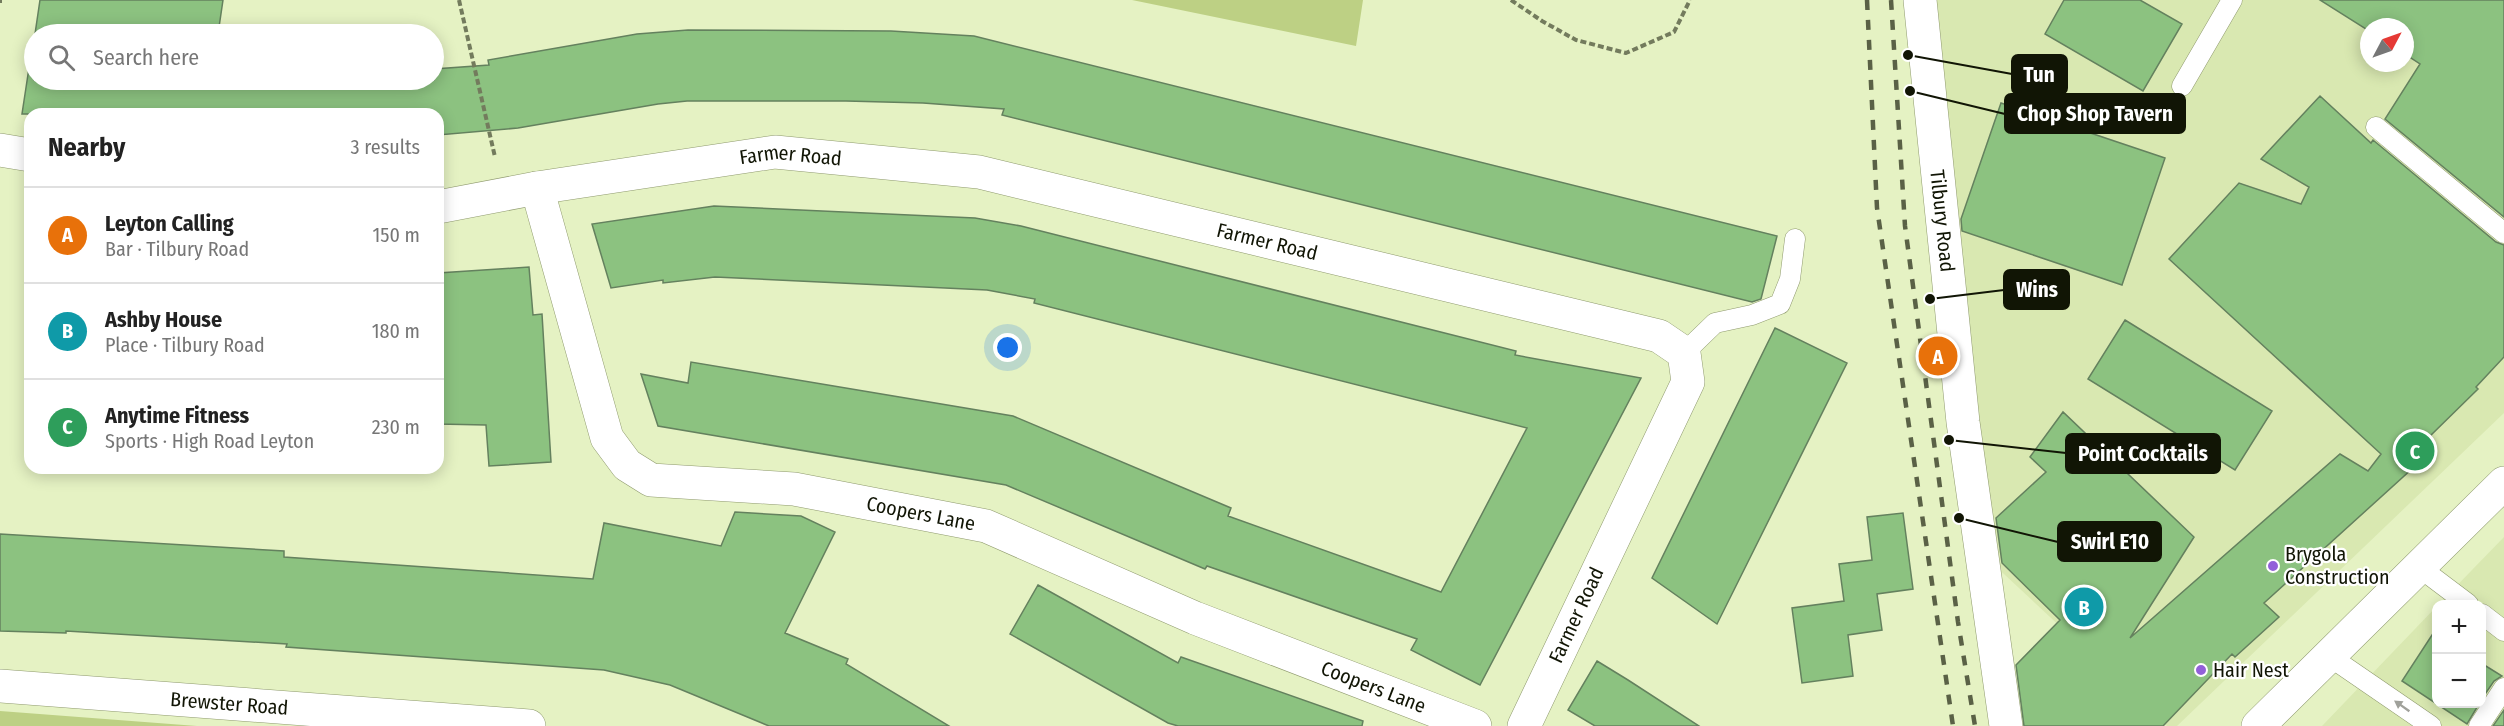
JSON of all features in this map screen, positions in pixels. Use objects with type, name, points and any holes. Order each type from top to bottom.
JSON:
[{"type":"street","name":"Tilbury Road","points":[[1920,0],[1963,422],[2006,726]]},
{"type":"street","points":[[0,150],[24,154]]},
{"type":"street","name":"Farmer Road","points":[[444,206],[537,188],[775,152],[979,172],[1659,336],[1684,353],[1689,382],[1524,726]]},
{"type":"street","name":"Coopers Lane","points":[[537,188],[607,438],[627,465],[651,480],[794,489],[986,526],[1195,618],[1457,722]]},
{"type":"street","points":[[2258,726],[2504,483]]},
{"type":"street","name":"Brewster Road","points":[[0,686],[529,726]]},
{"type":"lane","points":[[2182,86],[2232,0]]},
{"type":"lane","points":[[2376,127],[2504,233]]},
{"type":"lane","points":[[1684,353],[1715,323],[1752,315],[1780,304],[1790,279],[1795,239]]},
{"type":"lane","points":[[2419,567],[2464,600]]},
{"type":"lane","points":[[2486,618],[2504,631]]},
{"type":"lane","points":[[2329,656],[2430,726]]},
{"type":"lane","points":[[2479,726],[2504,688]]},
{"type":"path","points":[[459,0],[504,196]]},
{"type":"path","points":[[1511,0],[1576,40],[1626,53],[1674,32],[1690,0]]},
{"type":"shaded area","points":[[1132,0],[1363,0],[1356,46]]},
{"type":"shaded area","points":[[1935,0],[2504,0],[2504,413],[2177,726],[2167,726],[1990,561]]},
{"type":"shaded area","points":[[2504,537],[2504,726],[2322,726],[2432,611],[2432,708],[2486,708],[2486,600],[2443,600]]},
{"type":"shaded area","points":[[0,711],[197,726],[0,726]]},
{"type":"building","points":[[40,0],[223,0],[219,24],[36,24]]},
{"type":"building","points":[[2064,0],[2140,0],[2182,24],[2143,91],[2045,34]]},
{"type":"building","points":[[2320,0],[2504,0],[2504,217],[2385,119],[2420,64],[2414,60],[2414,18],[2360,18],[2360,25]]},
{"type":"building","points":[[688,30],[891,31],[974,36],[1777,236],[1761,299],[1752,302],[1002,115],[1004,109],[923,103],[687,101],[518,128],[444,134],[444,108],[24,108],[24,114],[22,114],[26,90],[444,90],[444,68],[489,65],[488,60],[637,34]]},
{"type":"building","points":[[2320,96],[2371,143],[2373,140],[2496,242],[2504,245],[2504,357],[2476,387],[2478,389],[2426,440],[2435,448],[2264,603],[2279,617],[2235,657],[2232,654],[2163,726],[2024,726],[2016,665],[2060,620],[2002,563],[1996,518],[2046,472],[2030,457],[2063,412],[2194,537],[2130,638],[2340,454],[2368,471],[2381,454],[2169,259],[2239,183],[2301,204],[2309,187],[2261,159]]},
{"type":"building","points":[[2001,103],[2165,158],[2122,285],[1962,231],[1961,219]]},
{"type":"building","points":[[714,206],[975,218],[1021,226],[1516,351],[1515,355],[1641,378],[1480,685],[1411,650],[1417,639],[1207,566],[1205,569],[1006,485],[658,426],[641,374],[688,383],[691,362],[1013,416],[1231,508],[1228,516],[1441,592],[1527,428],[1034,303],[1035,299],[987,290],[715,277],[663,283],[663,280],[611,288],[592,224]]},
{"type":"building","points":[[529,267],[533,315],[542,314],[551,462],[489,466],[486,425],[444,424],[444,273]]},
{"type":"building","points":[[2125,320],[2272,411],[2235,470],[2088,379]]},
{"type":"building","points":[[1775,328],[1847,363],[1717,624],[1652,578]]},
{"type":"building","points":[[735,512],[801,516],[835,532],[785,633],[848,659],[846,664],[949,726],[769,726],[670,685],[604,670],[286,647],[287,644],[66,631],[66,633],[0,631],[0,534],[284,551],[284,557],[593,579],[604,523],[721,546]]},
{"type":"building","points":[[1903,513],[1913,589],[1877,594],[1882,630],[1848,635],[1853,676],[1802,683],[1792,608],[1844,601],[1839,564],[1872,560],[1867,517]]},
{"type":"building","points":[[1038,585],[1178,663],[1181,657],[1363,721],[1362,726],[1178,726],[1168,723],[1010,634]]},
{"type":"building","points":[[2432,635],[2432,700],[2402,681]]},
{"type":"building","points":[[1597,661],[1699,726],[1595,726],[1568,710]]},
{"type":"building","points":[[2486,666],[2502,676],[2494,681],[2486,693]]},
{"type":"building","points":[[2443,708],[2477,708],[2467,724]]},
{"type":"building","points":[[2504,710],[2504,726],[2493,726]]},
{"type":"railway","points":[[1867,0],[1877,208],[1953,726]]},
{"type":"railway","points":[[1891,0],[1905,226],[1958,622],[1975,726]]},
{"type":"place","name":"Tun","points":[[1908,55]]},
{"type":"place","name":"Chop Shop Tavern","points":[[1910,91]]},
{"type":"place","name":"Wins","points":[[1930,299]]},
{"type":"place","name":"Leyton Calling","points":[[1938,356]]},
{"type":"place","name":"Point Cocktails","points":[[1949,440]]},
{"type":"place","name":"Anytime Fitness","points":[[2415,451]]},
{"type":"place","name":"Swirl E10","points":[[1959,518]]},
{"type":"place","name":"Brygola Construction","points":[[2273,566]]},
{"type":"place","name":"Ashby House","points":[[2084,607]]},
{"type":"place","name":"Hair Nest","points":[[2201,670]]}]
